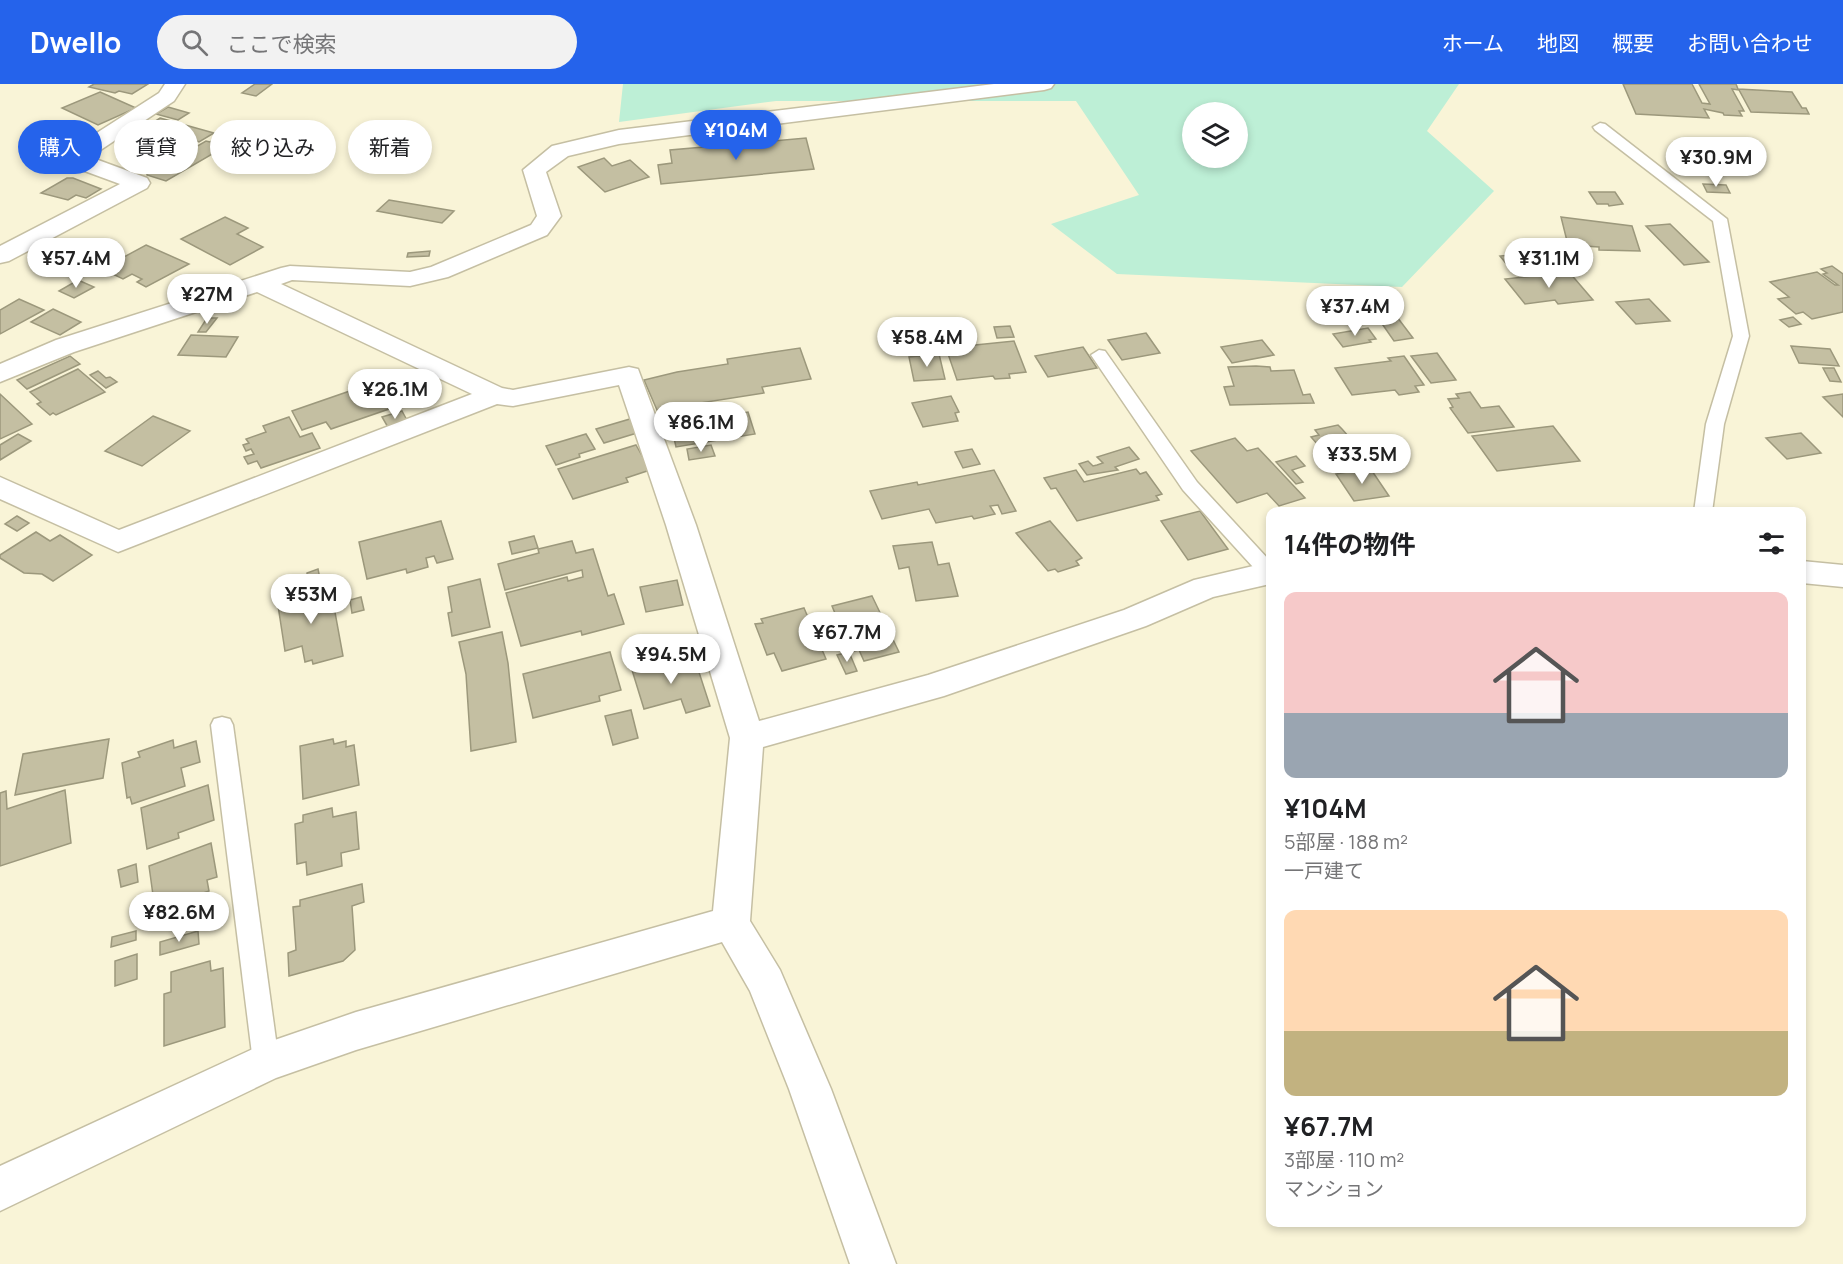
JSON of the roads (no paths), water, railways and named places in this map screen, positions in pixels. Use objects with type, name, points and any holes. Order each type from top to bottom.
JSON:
[{"type":"street","points":[[0,256],[139,183],[79,161],[75,157],[167,97],[175,84]]},
{"type":"street","points":[[0,374],[65,346],[290,273],[410,279],[439,272],[539,230],[549,216],[534,170],[560,151],[618,137],[1044,84]]},
{"type":"street","points":[[257,282],[495,395],[513,398],[629,375],[681,525],[747,738],[731,923],[766,983],[810,1089],[873,1264]]},
{"type":"street","points":[[0,487],[118,542],[495,395]]},
{"type":"street","points":[[1806,572],[1843,576]]},
{"type":"street","points":[[747,738],[932,687],[1124,622],[1205,588],[1266,574]]},
{"type":"street","points":[[0,1189],[266,1062],[356,1031],[731,923]]},
{"type":"lane","points":[[1600,127],[1720,219],[1741,336],[1715,424],[1705,507]]},
{"type":"lane","points":[[1099,355],[1190,486],[1266,569]]},
{"type":"lane","points":[[222,725],[266,1062]]}]
